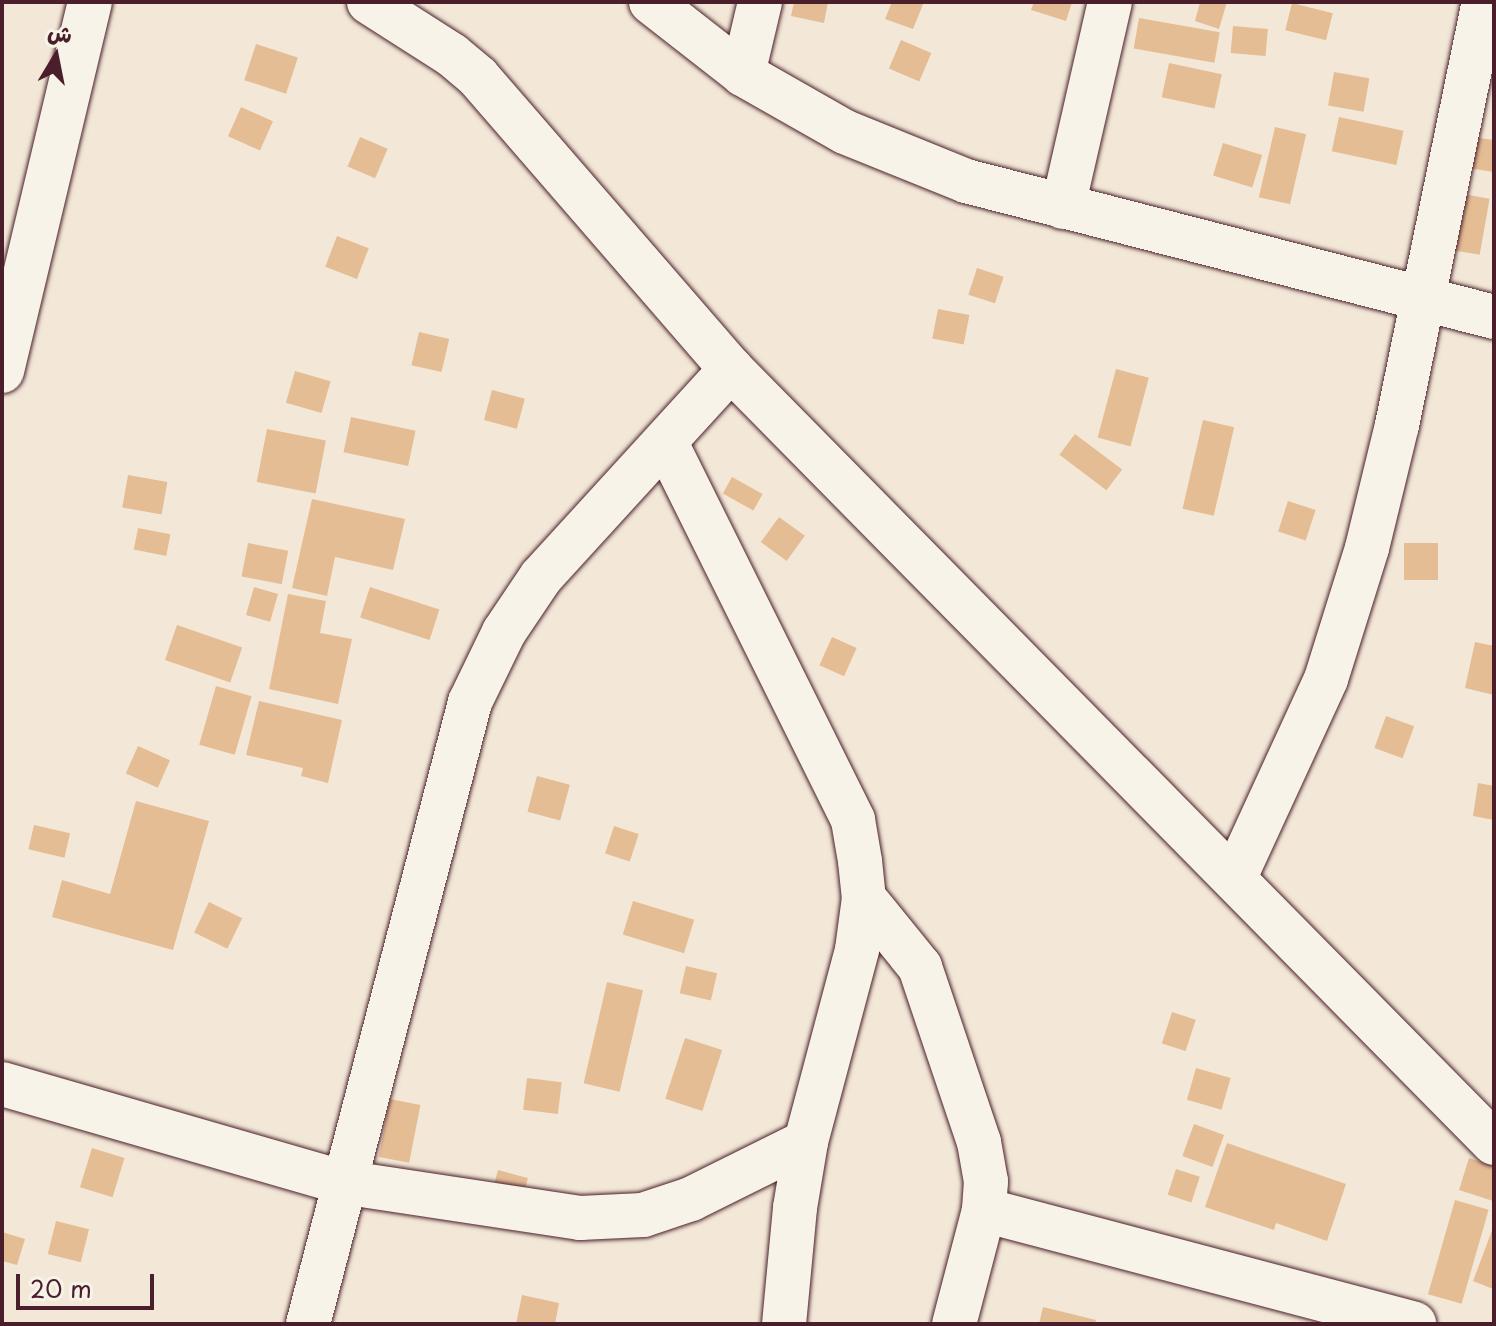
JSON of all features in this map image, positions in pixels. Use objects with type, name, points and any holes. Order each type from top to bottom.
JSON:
[{"type":"street","points":[[2,371],[90,2]]},
{"type":"street","points":[[369,2],[452,55],[478,77],[731,369],[1494,1143]]},
{"type":"street","points":[[651,2],[743,74],[845,132],[966,181],[1494,317]]},
{"type":"street","points":[[743,74],[760,2]]},
{"type":"street","points":[[1063,207],[1110,2]]},
{"type":"street","points":[[1235,877],[1326,679],[1367,548],[1397,425],[1484,2]]},
{"type":"street","points":[[308,1324],[342,1182],[470,702],[504,632],[541,577],[731,369]]},
{"type":"street","points":[[666,443],[853,820],[864,898],[857,950],[806,1142],[795,1208],[784,1324]]},
{"type":"street","points":[[864,898],[920,967],[979,1142],[986,1181],[984,1210],[954,1324]]},
{"type":"street","points":[[2,1084],[342,1182],[580,1218],[643,1215],[691,1199],[806,1142]]},
{"type":"street","points":[[984,1210],[1414,1324]]},
{"type":"building","points":[[794,2],[828,2],[824,23],[791,16]]},
{"type":"building","points":[[892,2],[924,2],[913,29],[885,19]]},
{"type":"building","points":[[1034,2],[1072,2],[1066,21],[1031,10]]},
{"type":"building","points":[[1200,2],[1227,2],[1219,29],[1195,21]]},
{"type":"building","points":[[1292,3],[1333,13],[1326,40],[1285,30]]},
{"type":"building","points":[[1139,18],[1220,32],[1214,63],[1134,49]]},
{"type":"building","points":[[1233,26],[1268,29],[1266,56],[1231,53]]},
{"type":"building","points":[[901,40],[931,53],[919,81],[889,69]]},
{"type":"building","points":[[256,44],[298,58],[286,94],[244,80]]},
{"type":"building","points":[[1169,63],[1222,74],[1215,108],[1162,97]]},
{"type":"building","points":[[1334,72],[1369,78],[1364,112],[1328,105]]},
{"type":"building","points":[[241,107],[273,121],[260,150],[228,136]]},
{"type":"building","points":[[1339,117],[1404,131],[1396,165],[1332,151]]},
{"type":"building","points":[[1275,127],[1306,134],[1290,204],[1259,197]]},
{"type":"building","points":[[360,137],[388,149],[375,178],[347,166]]},
{"type":"building","points":[[1472,137],[1494,140],[1494,172],[1468,168]]},
{"type":"building","points":[[1223,143],[1262,155],[1252,188],[1213,176]]},
{"type":"building","points":[[1463,194],[1490,199],[1480,255],[1453,250]]},
{"type":"building","points":[[337,236],[369,248],[357,279],[325,267]]},
{"type":"building","points":[[977,268],[1004,277],[995,303],[968,295]]},
{"type":"building","points":[[938,309],[969,315],[964,345],[932,338]]},
{"type":"building","points":[[419,332],[449,339],[442,372],[411,365]]},
{"type":"building","points":[[1116,369],[1149,378],[1130,446],[1098,438]]},
{"type":"building","points":[[295,371],[331,381],[321,413],[286,403]]},
{"type":"building","points":[[492,390],[525,399],[517,429],[484,420]]},
{"type":"building","points":[[351,417],[416,431],[408,466],[344,452]]},
{"type":"building","points":[[1203,420],[1234,427],[1214,516],[1183,509]]},
{"type":"building","points":[[267,429],[326,440],[316,493],[257,482]]},
{"type":"building","points":[[1075,434],[1122,470],[1106,490],[1059,455]]},
{"type":"building","points":[[128,475],[167,482],[162,514],[122,507]]},
{"type":"building","points":[[732,477],[763,494],[753,511],[723,494]]},
{"type":"building","points":[[312,499],[405,519],[393,570],[335,557],[327,596],[292,588]]},
{"type":"building","points":[[1288,501],[1316,510],[1306,540],[1278,531]]},
{"type":"building","points":[[779,517],[805,536],[787,561],[761,542]]},
{"type":"building","points":[[138,528],[170,534],[166,556],[134,550]]},
{"type":"building","points":[[248,543],[288,551],[282,584],[242,576]]},
{"type":"building","points":[[1404,543],[1438,543],[1438,580],[1404,580]]},
{"type":"building","points":[[254,587],[278,594],[270,622],[246,615]]},
{"type":"building","points":[[370,587],[439,610],[430,640],[360,617]]},
{"type":"building","points":[[288,594],[326,601],[320,633],[352,639],[338,704],[269,689]]},
{"type":"building","points":[[177,625],[242,647],[230,682],[165,660]]},
{"type":"building","points":[[832,637],[857,648],[844,676],[819,665]]},
{"type":"building","points":[[1475,642],[1494,646],[1494,695],[1465,688]]},
{"type":"building","points":[[216,686],[252,696],[235,755],[199,745]]},
{"type":"building","points":[[259,701],[342,720],[328,783],[301,776],[303,768],[246,755]]},
{"type":"building","points":[[1386,716],[1414,726],[1403,758],[1374,748]]},
{"type":"building","points":[[138,746],[170,760],[158,788],[126,773]]},
{"type":"building","points":[[537,776],[570,785],[560,821],[527,812]]},
{"type":"building","points":[[1478,783],[1494,786],[1494,820],[1473,816]]},
{"type":"building","points":[[136,801],[209,821],[173,950],[52,917],[62,880],[110,894]]},
{"type":"building","points":[[34,825],[70,833],[64,858],[28,849]]},
{"type":"building","points":[[614,826],[639,834],[630,862],[605,854]]},
{"type":"building","points":[[633,901],[694,920],[684,953],[623,934]]},
{"type":"building","points":[[209,902],[242,918],[227,949],[194,933]]},
{"type":"building","points":[[686,966],[717,973],[711,1000],[680,993]]},
{"type":"building","points":[[607,982],[643,990],[620,1092],[584,1083]]},
{"type":"building","points":[[1172,1012],[1196,1020],[1186,1051],[1162,1043]]},
{"type":"building","points":[[685,1038],[722,1050],[702,1111],[665,1099]]},
{"type":"building","points":[[1196,1068],[1231,1078],[1222,1110],[1187,1100]]},
{"type":"building","points":[[527,1078],[562,1082],[558,1114],[523,1110]]},
{"type":"building","points":[[390,1099],[420,1105],[409,1163],[379,1157]]},
{"type":"building","points":[[1194,1124],[1224,1135],[1212,1167],[1182,1156]]},
{"type":"building","points":[[1227,1143],[1346,1184],[1327,1241],[1276,1223],[1274,1230],[1205,1207]]},
{"type":"building","points":[[92,1148],[125,1158],[113,1197],[80,1187]]},
{"type":"building","points":[[1469,1158],[1494,1166],[1493,1201],[1459,1190]]},
{"type":"building","points":[[1176,1169],[1200,1177],[1191,1202],[1168,1195]]},
{"type":"building","points":[[498,1170],[528,1178],[519,1213],[489,1205]]},
{"type":"building","points":[[1455,1200],[1489,1210],[1462,1304],[1428,1294]]},
{"type":"building","points":[[56,1221],[89,1229],[81,1262],[48,1254]]},
{"type":"building","points":[[1494,1225],[1494,1287],[1493,1289],[1473,1281]]},
{"type":"building","points":[[2,1232],[25,1239],[17,1265],[2,1261]]},
{"type":"building","points":[[522,1295],[559,1303],[555,1324],[516,1324]]},
{"type":"building","points":[[1043,1307],[1096,1320],[1095,1324],[1039,1324]]}]
